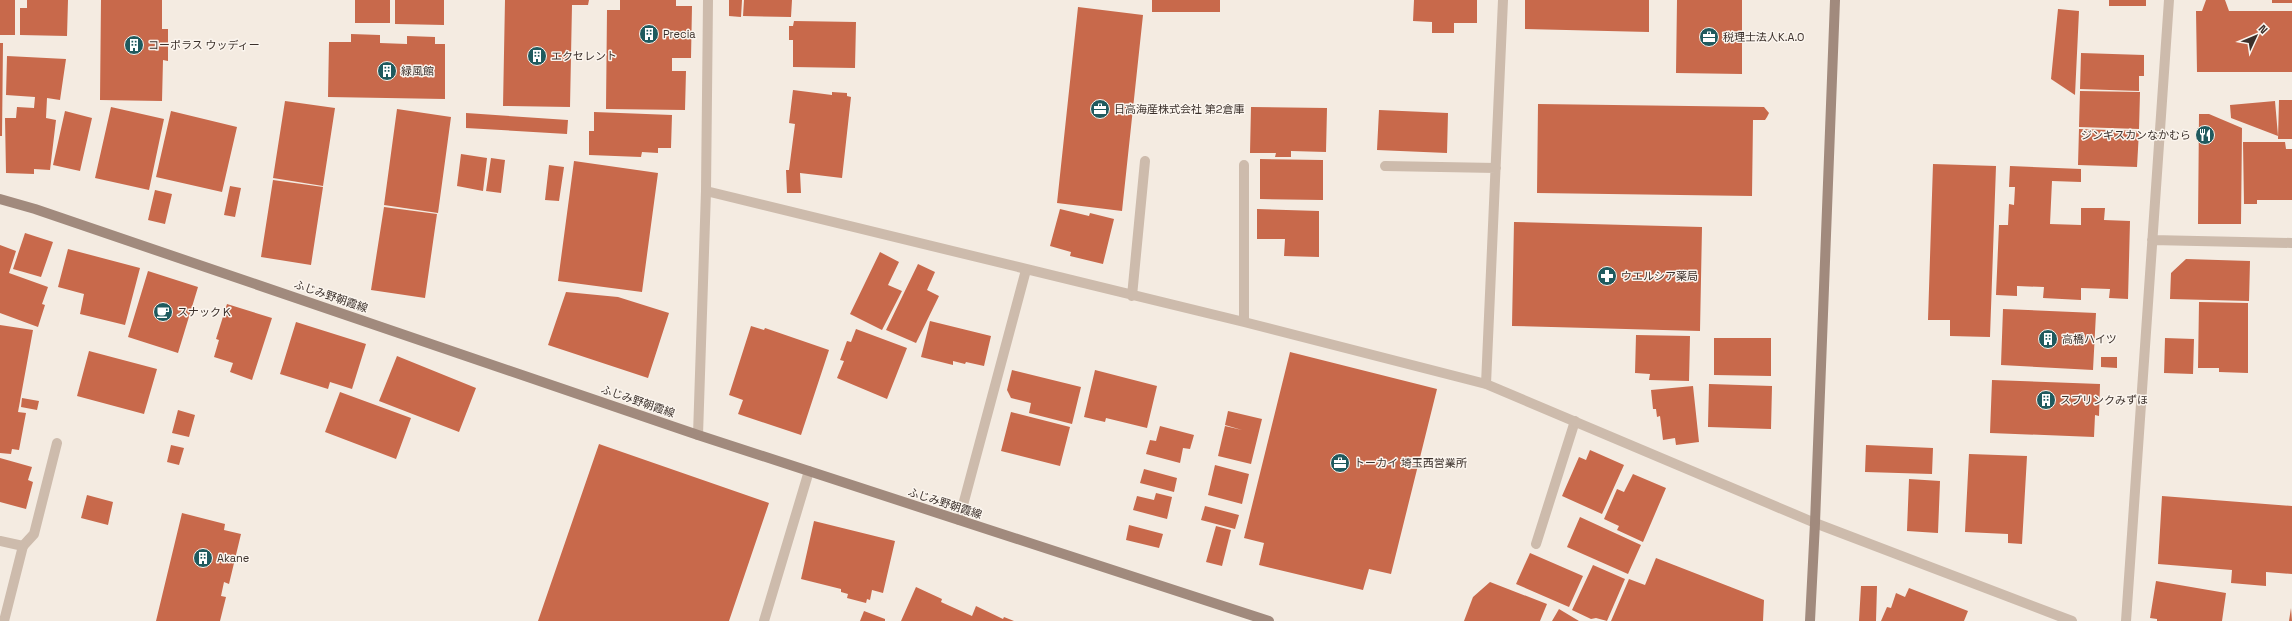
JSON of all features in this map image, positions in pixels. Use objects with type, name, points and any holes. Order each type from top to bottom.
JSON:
[{"type":"main road","points":[[1810,621],[1835,0]]},
{"type":"main road","name":"ふじみ野朝霞線","points":[[0,199],[35,209],[274,289],[698,435],[1269,621]]},
{"type":"street","points":[[698,435],[706,191],[708,0]]},
{"type":"street","points":[[1486,384],[1502,0]]},
{"type":"street","points":[[2126,621],[2169,0]]},
{"type":"street","points":[[1132,296],[1145,161]]},
{"type":"street","points":[[1244,166],[1244,322]]},
{"type":"street","points":[[1385,166],[1496,168]]},
{"type":"street","points":[[706,191],[1132,296],[1244,322],[1486,384],[1815,523],[2072,621]]},
{"type":"street","points":[[2152,240],[2292,244]]},
{"type":"street","points":[[959,520],[1026,270]]},
{"type":"street","points":[[1536,544],[1575,421]]},
{"type":"street","points":[[4,621],[23,546],[34,534],[57,443]]},
{"type":"street","points":[[764,621],[809,471]]},
{"type":"street","points":[[0,541],[23,546]]},
{"type":"building","points":[[0,0],[15,0],[15,35],[0,35]]},
{"type":"building","points":[[27,0],[68,0],[67,36],[20,35],[20,8],[27,8]]},
{"type":"building","name":"コーポラス ウッディー","points":[[101,0],[162,0],[162,29],[168,29],[168,61],[163,60],[162,101],[100,100]]},
{"type":"building","points":[[355,0],[390,0],[390,23],[355,23]]},
{"type":"building","points":[[395,0],[444,0],[444,25],[395,24]]},
{"type":"building","name":"エクセレント","points":[[505,0],[589,0],[588,5],[572,5],[570,107],[503,106]]},
{"type":"building","name":"Precia","points":[[620,0],[676,0],[676,6],[692,6],[691,58],[672,58],[672,71],[686,71],[685,110],[606,109],[607,10],[620,10]]},
{"type":"building","points":[[729,0],[742,0],[741,17],[729,16]]},
{"type":"building","points":[[744,0],[792,0],[791,17],[743,16]]},
{"type":"building","points":[[1152,0],[1220,0],[1220,12],[1152,12]]},
{"type":"building","points":[[1414,0],[1477,0],[1477,23],[1454,23],[1454,33],[1432,33],[1432,22],[1413,21]]},
{"type":"building","points":[[1525,0],[1649,0],[1649,32],[1525,29]]},
{"type":"building","name":"税理士法人K.A.O","points":[[1677,0],[1742,0],[1742,74],[1676,73]]},
{"type":"building","points":[[2109,0],[2146,0],[2146,6],[2109,6]]},
{"type":"building","points":[[2206,0],[2225,0],[2229,11],[2292,11],[2292,72],[2197,72],[2196,11],[2202,11]]},
{"type":"building","points":[[2272,0],[2292,0],[2292,3],[2272,3]]},
{"type":"building","name":"日高海産株式会社 第2倉庫","points":[[1078,7],[1143,15],[1122,211],[1057,203]]},
{"type":"building","points":[[2058,9],[2079,11],[2075,95],[2051,79]]},
{"type":"building","points":[[794,21],[856,22],[855,68],[793,67],[793,40],[789,40],[789,26],[793,26]]},
{"type":"building","name":"緑風館","points":[[351,34],[380,35],[380,43],[407,44],[407,36],[435,37],[435,44],[445,44],[445,99],[328,97],[329,42],[351,42]]},
{"type":"building","points":[[0,43],[3,43],[2,136],[0,136]]},
{"type":"building","points":[[2081,53],[2144,55],[2144,76],[2139,76],[2139,91],[2080,89]]},
{"type":"building","points":[[7,56],[66,59],[60,100],[47,98],[46,118],[56,120],[50,170],[34,169],[34,174],[6,173],[5,118],[16,118],[17,107],[34,108],[35,97],[6,95]]},
{"type":"building","points":[[793,90],[832,95],[832,92],[847,93],[847,96],[851,97],[842,178],[800,173],[801,193],[787,193],[786,170],[789,170],[795,124],[789,123]]},
{"type":"building","points":[[2080,91],[2140,92],[2139,129],[2079,127]]},
{"type":"building","points":[[2279,100],[2292,100],[2292,139],[2278,139]]},
{"type":"building","points":[[285,101],[335,108],[323,186],[273,178]]},
{"type":"building","points":[[2275,101],[2278,136],[2231,118],[2230,105]]},
{"type":"building","points":[[1538,104],[1764,107],[1769,113],[1765,120],[1753,120],[1752,196],[1537,193]]},
{"type":"building","points":[[111,107],[164,119],[149,190],[95,178]]},
{"type":"building","points":[[1251,107],[1327,108],[1326,152],[1291,151],[1291,157],[1275,157],[1276,153],[1250,153]]},
{"type":"building","points":[[397,109],[451,117],[438,213],[384,205]]},
{"type":"building","points":[[1379,110],[1448,113],[1447,153],[1377,150]]},
{"type":"building","points":[[65,111],[92,118],[80,171],[53,165]]},
{"type":"building","points":[[171,111],[237,127],[222,192],[156,177]]},
{"type":"building","points":[[594,112],[672,115],[671,148],[658,148],[658,153],[642,152],[641,157],[589,155],[589,131],[594,131]]},
{"type":"building","points":[[466,113],[568,120],[567,134],[466,128]]},
{"type":"building","points":[[2199,114],[2209,114],[2242,128],[2241,224],[2198,224]]},
{"type":"building","points":[[2079,129],[2139,131],[2137,167],[2078,165]]},
{"type":"building","points":[[2243,142],[2285,142],[2286,149],[2292,149],[2292,200],[2257,200],[2257,204],[2244,204]]},
{"type":"building","points":[[461,154],[487,158],[483,191],[457,186]]},
{"type":"building","points":[[491,158],[505,160],[501,193],[486,191]]},
{"type":"building","points":[[1260,159],[1323,160],[1323,200],[1260,199]]},
{"type":"building","points":[[574,161],[658,173],[642,292],[558,281]]},
{"type":"building","points":[[1933,164],[1996,166],[1990,337],[1950,336],[1950,320],[1928,320]]},
{"type":"building","points":[[549,165],[564,167],[559,201],[545,200]]},
{"type":"building","points":[[2010,166],[2081,169],[2081,182],[2052,181],[2050,224],[2081,225],[2081,208],[2105,208],[2104,220],[2130,221],[2128,299],[2109,298],[2110,289],[2081,288],[2081,300],[2043,298],[2044,287],[2017,286],[2017,296],[1996,295],[1999,225],[2008,225],[2009,204],[2014,205],[2015,187],[2009,187]]},
{"type":"building","points":[[273,180],[323,187],[311,265],[261,257]]},
{"type":"building","points":[[230,186],[241,188],[235,217],[224,215]]},
{"type":"building","points":[[155,190],[172,194],[165,224],[148,220]]},
{"type":"building","points":[[384,207],[437,214],[425,298],[371,290]]},
{"type":"building","points":[[1060,209],[1089,216],[1090,213],[1114,219],[1103,264],[1070,256],[1071,252],[1050,246]]},
{"type":"building","points":[[1257,209],[1319,211],[1319,257],[1284,256],[1285,239],[1257,239]]},
{"type":"building","name":"ウエルシア薬局","points":[[1514,222],[1702,227],[1700,331],[1512,326]]},
{"type":"building","points":[[25,233],[53,242],[41,277],[13,269]]},
{"type":"building","points":[[0,245],[16,251],[9,273],[48,287],[42,304],[45,305],[38,327],[0,313]]},
{"type":"building","points":[[68,249],[140,268],[125,325],[80,314],[84,294],[58,287]]},
{"type":"building","points":[[880,252],[899,262],[888,285],[902,291],[882,330],[850,314]]},
{"type":"building","points":[[2186,259],[2250,261],[2249,301],[2170,299],[2171,273]]},
{"type":"building","points":[[918,264],[935,272],[927,290],[939,296],[916,343],[886,330]]},
{"type":"building","name":"スナックＫ","points":[[148,271],[198,287],[178,353],[128,337]]},
{"type":"building","points":[[566,292],[618,297],[669,313],[648,378],[548,345]]},
{"type":"building","points":[[2199,302],[2248,303],[2248,373],[2219,372],[2219,368],[2198,368]]},
{"type":"building","points":[[227,304],[272,318],[252,380],[230,372],[233,363],[214,357],[219,340],[216,339]]},
{"type":"building","name":"高橋ハイツ","points":[[2003,309],[2096,313],[2093,370],[2001,365]]},
{"type":"building","points":[[930,321],[991,336],[984,366],[953,361],[953,365],[921,357]]},
{"type":"building","points":[[296,322],[366,344],[352,389],[330,382],[328,389],[280,374]]},
{"type":"building","points":[[0,325],[33,330],[18,412],[26,413],[19,450],[12,449],[11,454],[0,453]]},
{"type":"building","points":[[751,326],[764,330],[765,328],[829,350],[801,435],[738,414],[743,400],[729,395]]},
{"type":"building","points":[[856,329],[907,348],[887,399],[837,378],[844,361],[840,360],[847,341],[851,342]]},
{"type":"building","points":[[1636,335],[1690,336],[1689,381],[1649,380],[1650,374],[1635,373]]},
{"type":"building","points":[[1714,338],[1771,338],[1771,376],[1714,375]]},
{"type":"building","points":[[2165,338],[2194,339],[2193,374],[2164,373]]},
{"type":"building","points":[[89,351],[157,369],[144,414],[77,396]]},
{"type":"building","name":"トーカイ 埼玉西営業所","points":[[1290,352],[1437,389],[1391,574],[1369,569],[1363,590],[1259,565],[1264,543],[1244,538]]},
{"type":"building","points":[[397,356],[476,388],[459,432],[379,401]]},
{"type":"building","points":[[2101,357],[2117,357],[2117,368],[2101,367]]},
{"type":"building","points":[[1012,370],[1081,387],[1072,424],[1029,413],[1031,403],[1011,398],[1007,390]]},
{"type":"building","points":[[1095,370],[1157,386],[1147,428],[1106,418],[1105,422],[1084,417]]},
{"type":"building","name":"スプリンクみずほ","points":[[1992,380],[2100,384],[2099,416],[2095,415],[2094,437],[1990,433]]},
{"type":"building","points":[[1709,384],[1772,386],[1771,429],[1708,427]]},
{"type":"building","points":[[1693,386],[1699,442],[1676,445],[1675,438],[1663,440],[1660,416],[1657,417],[1656,409],[1653,409],[1651,390]]},
{"type":"building","points":[[340,392],[411,418],[396,459],[325,432]]},
{"type":"building","points":[[22,398],[39,401],[37,410],[21,407]]},
{"type":"building","points":[[178,410],[195,415],[189,437],[172,433]]},
{"type":"building","points":[[1228,411],[1262,419],[1251,464],[1218,456],[1225,426],[1242,430],[1225,425]]},
{"type":"building","points":[[1011,412],[1070,427],[1060,466],[1001,451]]},
{"type":"building","points":[[1160,426],[1194,435],[1190,449],[1183,448],[1180,463],[1146,454],[1150,440],[1156,441]]},
{"type":"building","points":[[599,444],[769,503],[729,621],[538,621]]},
{"type":"building","points":[[171,445],[184,448],[179,465],[167,462]]},
{"type":"building","points":[[1866,445],[1933,448],[1932,474],[1865,472]]},
{"type":"building","points":[[1590,450],[1624,465],[1602,514],[1562,496],[1579,457],[1586,460]]},
{"type":"building","points":[[1969,454],[2027,456],[2022,544],[2008,543],[2008,534],[1965,532]]},
{"type":"building","points":[[0,458],[32,467],[28,480],[33,482],[26,509],[0,502]]},
{"type":"building","points":[[1215,465],[1249,474],[1242,504],[1208,495]]},
{"type":"building","points":[[1144,469],[1177,478],[1174,492],[1140,483]]},
{"type":"building","points":[[1633,474],[1666,488],[1643,542],[1617,530],[1619,526],[1604,519],[1617,489],[1624,492]]},
{"type":"building","points":[[1909,479],[1940,481],[1938,533],[1907,531]]},
{"type":"building","points":[[1156,493],[1172,497],[1167,519],[1133,510],[1137,496],[1154,500]]},
{"type":"building","points":[[87,495],[113,502],[108,525],[81,518]]},
{"type":"building","points":[[2162,496],[2292,506],[2292,574],[2266,572],[2266,586],[2231,583],[2232,570],[2158,564]]},
{"type":"building","points":[[1205,506],[1239,515],[1235,529],[1201,520]]},
{"type":"building","name":"Akane","points":[[182,513],[225,524],[224,530],[241,534],[229,584],[224,582],[221,596],[226,597],[220,621],[156,621]]},
{"type":"building","points":[[1580,517],[1641,545],[1628,574],[1567,547]]},
{"type":"building","points":[[814,521],[895,541],[883,593],[872,590],[870,600],[867,599],[866,603],[847,598],[848,594],[841,592],[841,589],[801,579]]},
{"type":"building","points":[[1129,525],[1163,534],[1159,548],[1126,540]]},
{"type":"building","points":[[1216,526],[1231,530],[1222,566],[1206,562]]},
{"type":"building","points":[[1530,553],[1583,576],[1569,607],[1516,584]]},
{"type":"building","points":[[1656,558],[1764,600],[1763,621],[1611,621],[1629,579],[1645,585]]},
{"type":"building","points":[[1593,565],[1625,579],[1607,621],[1596,618],[1591,619],[1572,610]]},
{"type":"building","points":[[2156,581],[2226,593],[2222,621],[2157,621],[2157,619],[2150,618]]},
{"type":"building","points":[[1490,582],[1547,604],[1540,621],[1464,621],[1473,597]]},
{"type":"building","points":[[1861,586],[1877,586],[1876,621],[1859,621]]},
{"type":"building","points":[[916,587],[942,599],[941,602],[972,616],[976,606],[1003,619],[1004,617],[1014,621],[901,621]]},
{"type":"building","points":[[1909,588],[1968,611],[1964,621],[1881,621],[1887,607],[1891,608],[1896,593],[1905,597]]},
{"type":"building","points":[[2291,608],[2292,621],[2289,621]]},
{"type":"building","points":[[1559,609],[1579,621],[1552,621]]},
{"type":"building","points":[[864,611],[885,619],[885,621],[860,621]]},
{"type":"place","name":"Precia","points":[[649,34]]},
{"type":"place","name":"税理士法人K.A.O","points":[[1709,37]]},
{"type":"place","name":"コーポラス ウッディー","points":[[134,45]]},
{"type":"place","name":"エクセレント","points":[[537,56]]},
{"type":"place","name":"緑風館","points":[[387,71]]},
{"type":"place","name":"日高海産株式会社 第2倉庫","points":[[1100,109]]},
{"type":"place","name":"ジンギスカンなかむら","points":[[2205,135]]},
{"type":"place","name":"ウエルシア薬局","points":[[1607,276]]},
{"type":"place","name":"スナックＫ","points":[[163,312]]},
{"type":"place","name":"高橋ハイツ","points":[[2048,339]]},
{"type":"place","name":"スプリンクみずほ","points":[[2046,400]]},
{"type":"place","name":"トーカイ 埼玉西営業所","points":[[1340,463]]},
{"type":"place","name":"Akane","points":[[203,558]]}]
